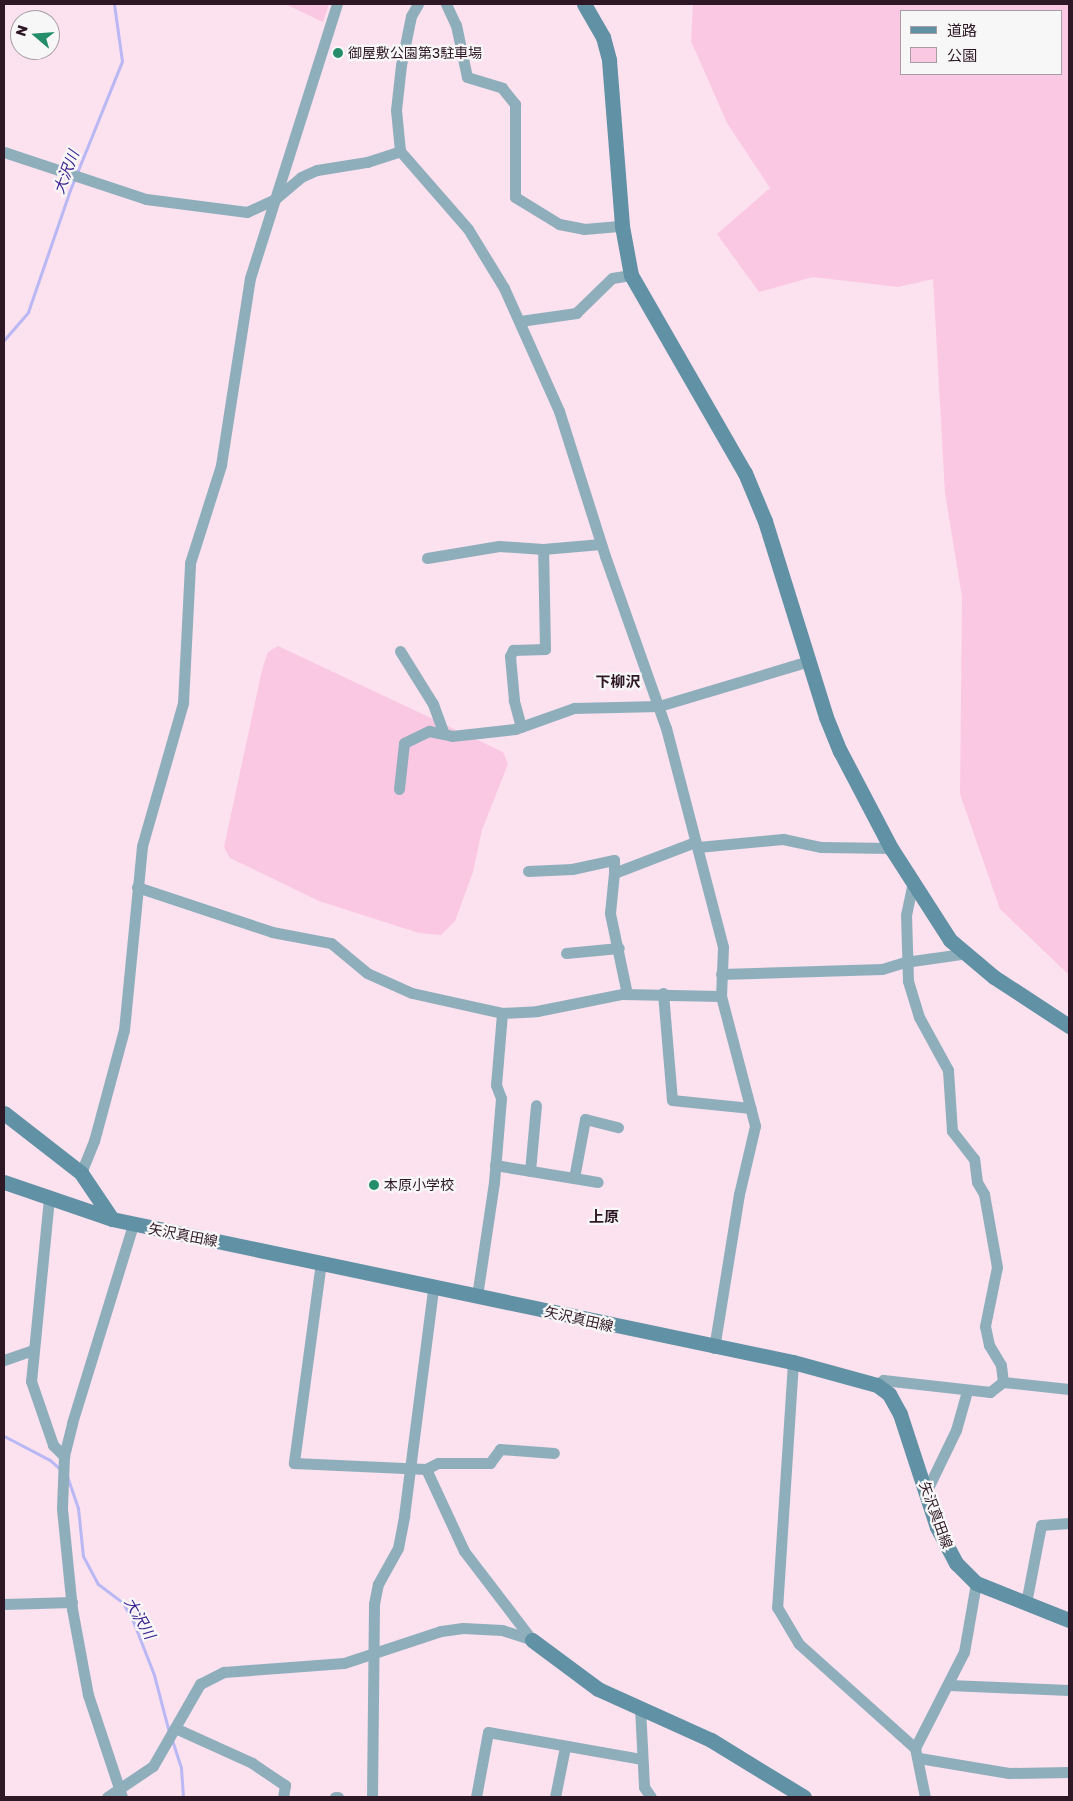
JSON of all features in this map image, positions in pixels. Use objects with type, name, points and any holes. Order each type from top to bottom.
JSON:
[{"type":"street","points":[[81,1173],[94,1142],[124,1030],[142,846],[184,703],[190,563],[221,465],[250,278],[337,4]]},
{"type":"street","points":[[418,4],[411,16],[401,65],[396,110],[400,151],[468,229],[520,321],[559,411],[601,544],[659,706],[723,947],[721,996],[755,1126],[739,1194],[714,1348]]},
{"type":"street","points":[[446,4],[456,25],[467,77],[502,88],[515,104],[515,197],[559,224],[584,229],[622,226]]},
{"type":"street","points":[[584,4],[603,37],[609,60],[622,226],[631,275],[745,473],[765,521],[840,752],[891,848],[935,921],[962,954],[1069,1026]]},
{"type":"street","points":[[4,152],[146,199],[247,212],[275,199],[301,177],[317,170],[368,162],[400,151]]},
{"type":"street","points":[[520,321],[576,313],[588,305],[612,278],[631,275]]},
{"type":"street","points":[[427,558],[499,546],[543,549],[601,544]]},
{"type":"street","points":[[521,727],[514,700],[510,656],[513,650],[544,649],[543,549]]},
{"type":"street","points":[[400,652],[433,704],[444,734]]},
{"type":"street","points":[[399,788],[404,743],[430,731],[444,734],[521,727],[574,708],[659,706],[809,661]]},
{"type":"street","points":[[614,873],[697,845],[783,840],[821,847],[891,848]]},
{"type":"street","points":[[528,871],[572,869],[614,860],[610,913],[619,948],[627,994]]},
{"type":"street","points":[[913,883],[907,899],[905,962],[919,1017],[948,1070],[949,1123],[974,1159],[977,1182],[984,1194],[997,1267],[986,1326],[989,1345],[1001,1365],[1003,1382]]},
{"type":"street","points":[[137,887],[216,916],[331,944],[367,973],[412,993],[502,1013],[536,1011],[627,994],[663,993],[721,996]]},
{"type":"street","points":[[566,953],[619,948]]},
{"type":"street","points":[[721,974],[882,969],[905,962],[962,954]]},
{"type":"street","points":[[663,993],[672,1100],[751,1108]]},
{"type":"street","points":[[477,1296],[489,1230],[501,1098],[496,1084],[502,1013]]},
{"type":"street","points":[[530,1171],[536,1105]]},
{"type":"street","points":[[4,1113],[81,1173],[112,1219]]},
{"type":"street","points":[[574,1178],[585,1119],[618,1127]]},
{"type":"street","points":[[495,1165],[598,1182]]},
{"type":"street","name":"矢沢真田線","points":[[4,1182],[133,1225],[321,1262],[433,1289],[477,1296],[714,1348],[793,1362],[877,1385],[889,1394],[900,1414],[946,1547],[976,1583],[1069,1620]]},
{"type":"street","points":[[49,1198],[33,1350],[32,1381],[53,1444],[64,1456]]},
{"type":"street","points":[[121,1793],[88,1696],[72,1602],[62,1508],[64,1456],[133,1225]]},
{"type":"street","points":[[321,1262],[294,1463],[426,1469],[438,1463],[490,1464],[500,1449],[554,1453]]},
{"type":"street","points":[[372,1797],[372,1656],[378,1584],[398,1548],[412,1467],[433,1289]]},
{"type":"street","points":[[4,1360],[33,1350]]},
{"type":"street","points":[[793,1362],[776,1607],[799,1644],[917,1753],[1009,1773],[1069,1772]]},
{"type":"street","points":[[877,1385],[883,1380],[967,1391],[990,1392],[1003,1382],[1069,1389]]},
{"type":"street","points":[[926,1492],[956,1430],[967,1391]]},
{"type":"street","points":[[426,1469],[464,1551],[532,1640],[598,1689],[711,1740],[804,1797]]},
{"type":"street","points":[[1026,1603],[1041,1525],[1069,1523]]},
{"type":"street","points":[[925,1797],[917,1753],[964,1652],[976,1583]]},
{"type":"street","points":[[4,1604],[72,1602]]},
{"type":"street","points":[[107,1797],[121,1793],[153,1766],[200,1684],[224,1672],[334,1664],[372,1656],[433,1633],[463,1628],[502,1630],[532,1640]]},
{"type":"street","points":[[949,1685],[1069,1690]]},
{"type":"street","points":[[640,1707],[641,1759],[644,1787],[651,1797]]},
{"type":"street","points":[[174,1728],[252,1763],[285,1785],[283,1797]]},
{"type":"street","points":[[476,1797],[488,1732],[641,1759]]},
{"type":"street","points":[[555,1797],[565,1747]]},
{"type":"green space","points":[[285,4],[329,4],[323,22]]},
{"type":"green space","points":[[693,4],[1069,4],[1069,975],[1000,909],[960,794],[962,597],[945,493],[933,279],[898,287],[813,277],[759,292],[717,234],[770,188],[727,123],[691,41]]},
{"type":"green space","points":[[278,646],[503,752],[508,764],[482,830],[473,872],[455,921],[441,935],[419,933],[319,901],[230,858],[224,847],[262,670],[268,652]]},
{"type":"waterway","name":"大沢川","points":[[4,340],[28,312],[70,190],[122,61],[114,4]]},
{"type":"waterway","name":"大沢川","points":[[4,1436],[50,1460],[61,1470]]},
{"type":"waterway","name":"大沢川","points":[[67,1476],[78,1508],[83,1556],[98,1584],[123,1603],[133,1621],[154,1675],[169,1732]]},
{"type":"waterway","name":"大沢川","points":[[172,1740],[181,1768],[183,1797]]},
{"type":"place","name":"御屋敷公園第3駐車場","points":[[338,53]]},
{"type":"place","name":"本原小学校","points":[[374,1185]]},
{"type":"district","name":"下柳沢","points":[[618,682]]},
{"type":"district","name":"上原","points":[[604,1217]]}]
